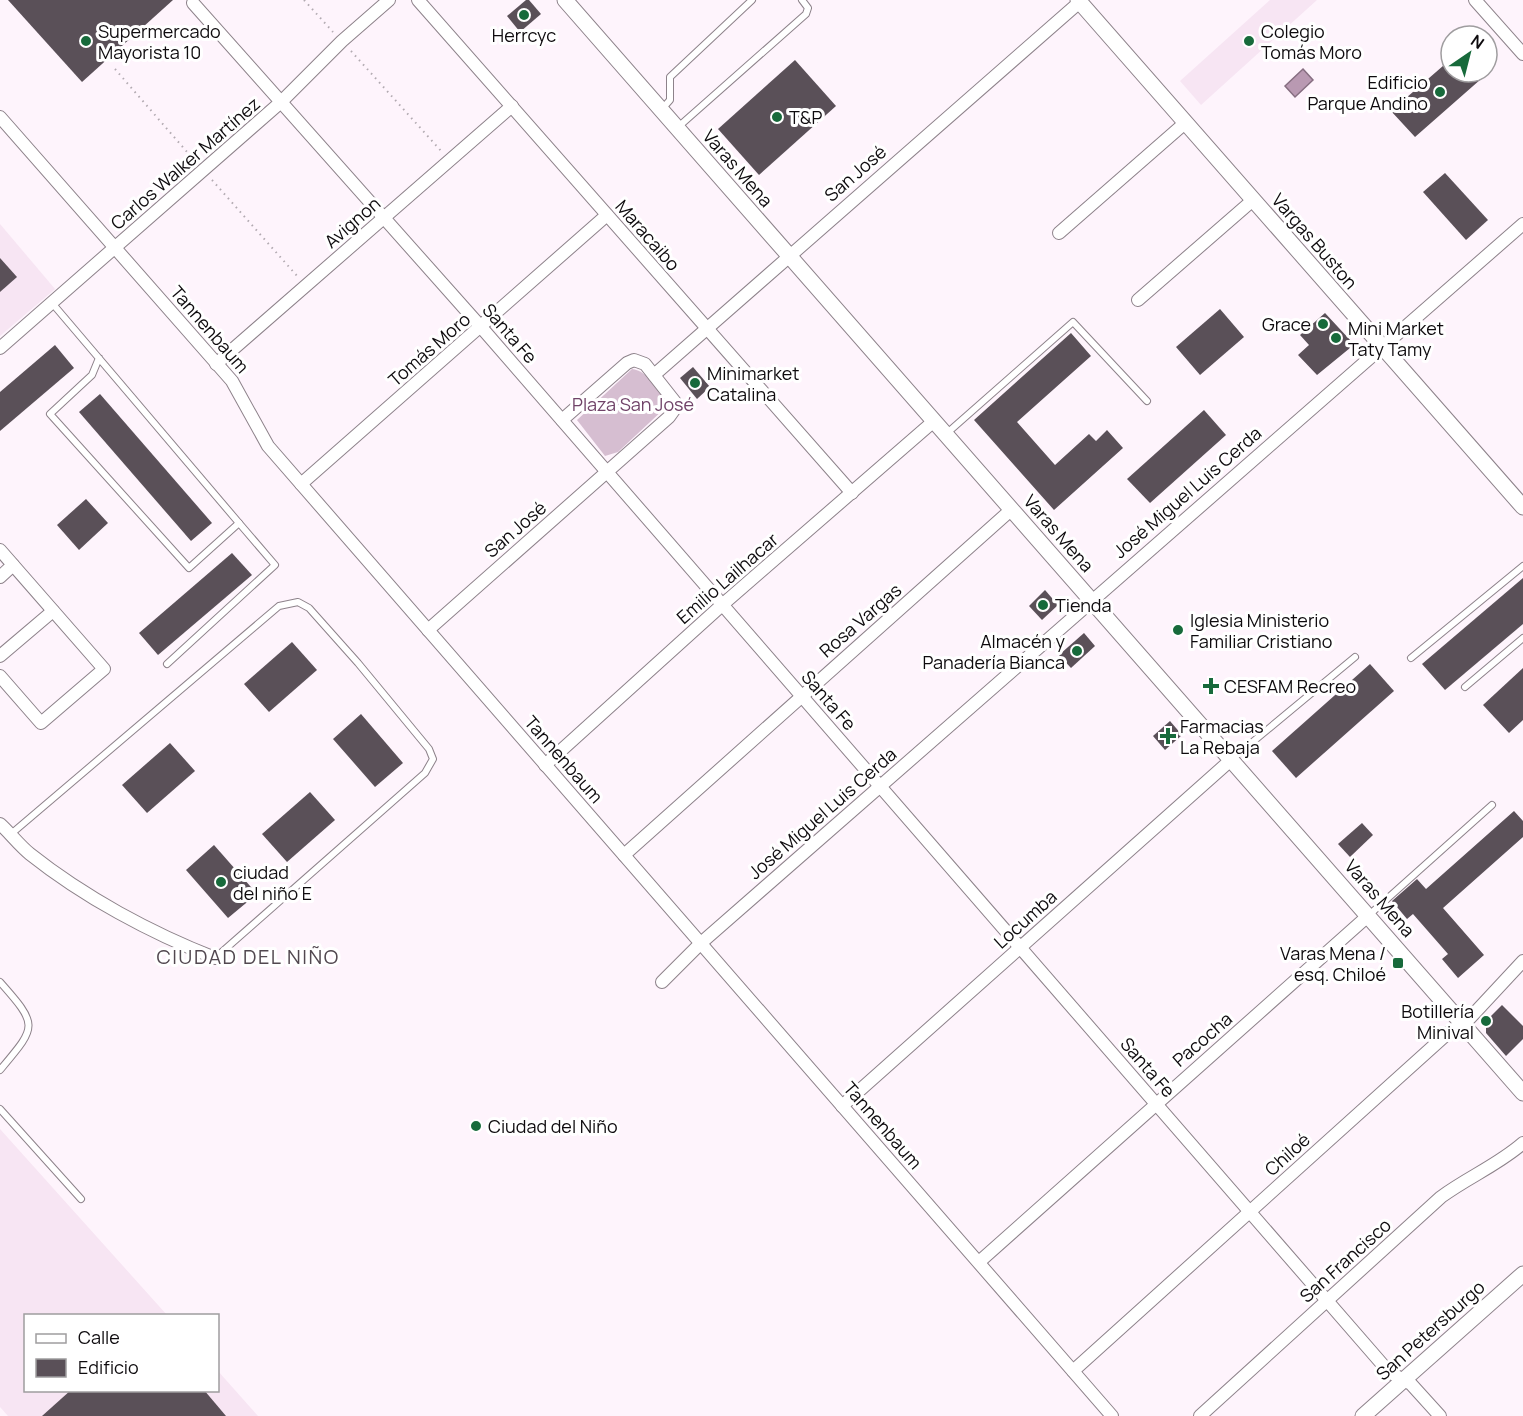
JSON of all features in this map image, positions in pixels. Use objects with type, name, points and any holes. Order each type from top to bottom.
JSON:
[{"type":"street","name":"Carlos Walker Martínez","points":[[0,348],[116,248],[200,167],[281,102],[342,41],[389,0]]},
{"type":"street","name":"Maracaibo","points":[[418,0],[852,493]]},
{"type":"street","name":"Varas Mena","points":[[564,0],[1523,1093]]},
{"type":"street","points":[[1475,0],[1523,54]]},
{"type":"street","name":"Vargas Buston","points":[[1080,1],[1523,507]]},
{"type":"street","name":"San José","points":[[654,375],[1080,1]]},
{"type":"street","name":"Santa Fe","points":[[193,3],[481,327],[1389,1372],[1411,1384],[1440,1416]]},
{"type":"street","name":"Avignon","points":[[216,364],[512,106]]},
{"type":"street","name":"Tannenbaum","points":[[0,117],[239,392],[262,438],[1112,1416]]},
{"type":"street","points":[[1059,233],[1185,123]]},
{"type":"street","points":[[1138,300],[1253,200]]},
{"type":"street","name":"Tomás Moro","points":[[302,484],[607,215]]},
{"type":"street","name":"José Miguel Luis Cerda","points":[[662,982],[701,943],[1091,599],[1523,224]]},
{"type":"street","name":"San José","points":[[428,630],[673,412],[674,400],[640,361],[629,361],[562,420]]},
{"type":"street","name":"Emilio Lailhacar","points":[[545,765],[722,605],[934,421]]},
{"type":"street","name":"Rosa Vargas","points":[[624,855],[1012,509]]},
{"type":"street","points":[[0,550],[104,669],[41,723],[0,676]]},
{"type":"street","points":[[0,577],[14,565]]},
{"type":"street","points":[[0,656],[53,611]]},
{"type":"street","name":"Locumba","points":[[842,1106],[1232,759]]},
{"type":"street","points":[[0,824],[29,853],[87,893],[178,944],[215,958]]},
{"type":"street","name":"Pacocha","points":[[979,1262],[1369,915]]},
{"type":"street","name":"Chiloé","points":[[1073,1371],[1463,1023],[1523,962]]},
{"type":"street","name":"San Francisco","points":[[1200,1416],[1441,1197],[1462,1182],[1498,1163],[1523,1143]]},
{"type":"street","name":"San Petersburgo","points":[[1363,1416],[1523,1274]]},
{"type":"lane","points":[[661,110],[670,100],[670,77],[752,0]]},
{"type":"lane","points":[[677,128],[806,14],[808,8],[802,0]]},
{"type":"lane","points":[[52,303],[275,565],[167,664]]},
{"type":"lane","points":[[946,434],[1073,322],[1147,401]]},
{"type":"lane","points":[[99,358],[92,375],[50,414],[189,568],[239,523]]},
{"type":"lane","points":[[1411,658],[1523,567]]},
{"type":"lane","points":[[11,834],[279,606],[298,602],[309,608],[429,749],[433,759],[425,773],[215,958]]},
{"type":"lane","points":[[1465,687],[1523,638]]},
{"type":"lane","points":[[1232,759],[1355,657]]},
{"type":"lane","points":[[1369,915],[1492,805]]},
{"type":"lane","points":[[0,982],[26,1012],[29,1022],[29,1032],[24,1041],[0,1070]]},
{"type":"lane","points":[[0,1109],[81,1199]]},
{"type":"path","points":[[304,0],[331,31]]},
{"type":"path","points":[[342,41],[450,160]]},
{"type":"path","points":[[115,69],[306,286]]},
{"type":"shaded area","name":"Colegio Tomás Moro","points":[[1270,0],[1317,0],[1201,105],[1180,81]]},
{"type":"shaded area","points":[[1303,69],[1313,80],[1295,97],[1285,86]]},
{"type":"shaded area","points":[[0,224],[55,289],[0,336]]},
{"type":"shaded area","points":[[0,1129],[166,1314],[24,1314],[24,1392],[219,1392],[219,1372],[258,1416],[8,1416],[0,1407]]},
{"type":"green space","name":"Plaza San José","points":[[632,369],[638,370],[649,378],[662,397],[665,408],[618,452],[605,456],[577,420]]},
{"type":"building","name":"Supermercado Mayorista 10","points":[[8,0],[173,0],[82,82]]},
{"type":"building","name":"Herrcyc","points":[[529,0],[541,14],[520,32],[507,16]]},
{"type":"building","name":"T&P","points":[[795,60],[836,106],[759,175],[718,129]]},
{"type":"building","name":"Edificio Parque Andino","points":[[1439,69],[1439,84],[1475,84],[1415,137],[1391,111]]},
{"type":"building","points":[[1445,173],[1488,220],[1466,240],[1423,192]]},
{"type":"building","points":[[0,258],[17,277],[0,292]]},
{"type":"building","points":[[1220,309],[1244,337],[1200,375],[1176,347]]},
{"type":"building","points":[[1325,313],[1351,341],[1350,348],[1317,375],[1298,355],[1309,345],[1300,335]]},
{"type":"building","points":[[1071,333],[1091,356],[1017,422],[1055,465],[1089,434],[1096,441],[1107,430],[1123,448],[1054,510],[974,420]]},
{"type":"building","points":[[55,345],[74,368],[0,431],[0,392]]},
{"type":"building","name":"Minimarket Catalina","points":[[693,367],[710,387],[697,399],[680,378]]},
{"type":"building","points":[[100,394],[212,523],[191,541],[79,412]]},
{"type":"building","points":[[1204,410],[1226,435],[1150,503],[1127,479]]},
{"type":"building","points":[[86,499],[108,523],[79,550],[57,525]]},
{"type":"building","points":[[232,553],[252,575],[158,655],[139,633]]},
{"type":"building","points":[[1523,578],[1523,624],[1445,690],[1422,664]]},
{"type":"building","name":"Tienda","points":[[1045,590],[1058,605],[1042,620],[1029,606]]},
{"type":"building","name":"Almacén y Panadería Bianca","points":[[1084,633],[1095,646],[1071,668],[1059,655]]},
{"type":"building","points":[[292,642],[317,670],[269,712],[244,684]]},
{"type":"building","points":[[1370,664],[1394,691],[1296,778],[1272,751]]},
{"type":"building","points":[[1523,668],[1523,720],[1509,733],[1483,705]]},
{"type":"building","points":[[361,714],[403,763],[375,787],[333,739]]},
{"type":"building","name":"Farmacias La Rebaja","points":[[1170,721],[1182,735],[1165,750],[1153,736]]},
{"type":"building","points":[[170,743],[195,771],[147,813],[122,785]]},
{"type":"building","points":[[310,792],[335,820],[287,862],[262,834]]},
{"type":"building","points":[[1514,811],[1523,821],[1523,837],[1443,908],[1484,955],[1458,978],[1442,959],[1448,954],[1413,914],[1407,919],[1392,901],[1417,879],[1426,889]]},
{"type":"building","points":[[1362,823],[1373,835],[1350,857],[1338,844]]},
{"type":"building","name":"ciudad del niño E","points":[[214,845],[257,894],[228,918],[186,870]]},
{"type":"building","points":[[1502,1005],[1523,1026],[1523,1039],[1506,1056],[1486,1033],[1486,1021]]},
{"type":"building","points":[[69,1392],[206,1392],[226,1416],[42,1416]]},
{"type":"place","name":"Herrcyc","points":[[524,15]]},
{"type":"place","name":"Supermercado Mayorista 10","points":[[86,41]]},
{"type":"place","name":"Colegio Tomás Moro","points":[[1249,41]]},
{"type":"place","name":"Edificio Parque Andino","points":[[1440,92]]},
{"type":"place","name":"T&P","points":[[777,117]]},
{"type":"place","name":"Grace","points":[[1323,324]]},
{"type":"place","name":"Mini Market Taty Tamy","points":[[1336,338]]},
{"type":"place","name":"Minimarket Catalina","points":[[695,383]]},
{"type":"place","name":"Tienda","points":[[1043,605]]},
{"type":"place","name":"Iglesia Ministerio Familiar Cristiano","points":[[1178,630]]},
{"type":"place","name":"Almacén y Panadería Bianca","points":[[1077,651]]},
{"type":"place","name":"CESFAM Recreo","points":[[1211,686]]},
{"type":"place","name":"Farmacias La Rebaja","points":[[1168,736]]},
{"type":"place","name":"ciudad del niño E","points":[[221,882]]},
{"type":"place","name":"Varas Mena / esq. Chiloé","points":[[1398,963]]},
{"type":"place","name":"Botillería Minival","points":[[1486,1021]]},
{"type":"place","name":"Ciudad del Niño","points":[[476,1126]]},
{"type":"district","name":"CIUDAD DEL NIÑO","points":[[248,956]]}]
